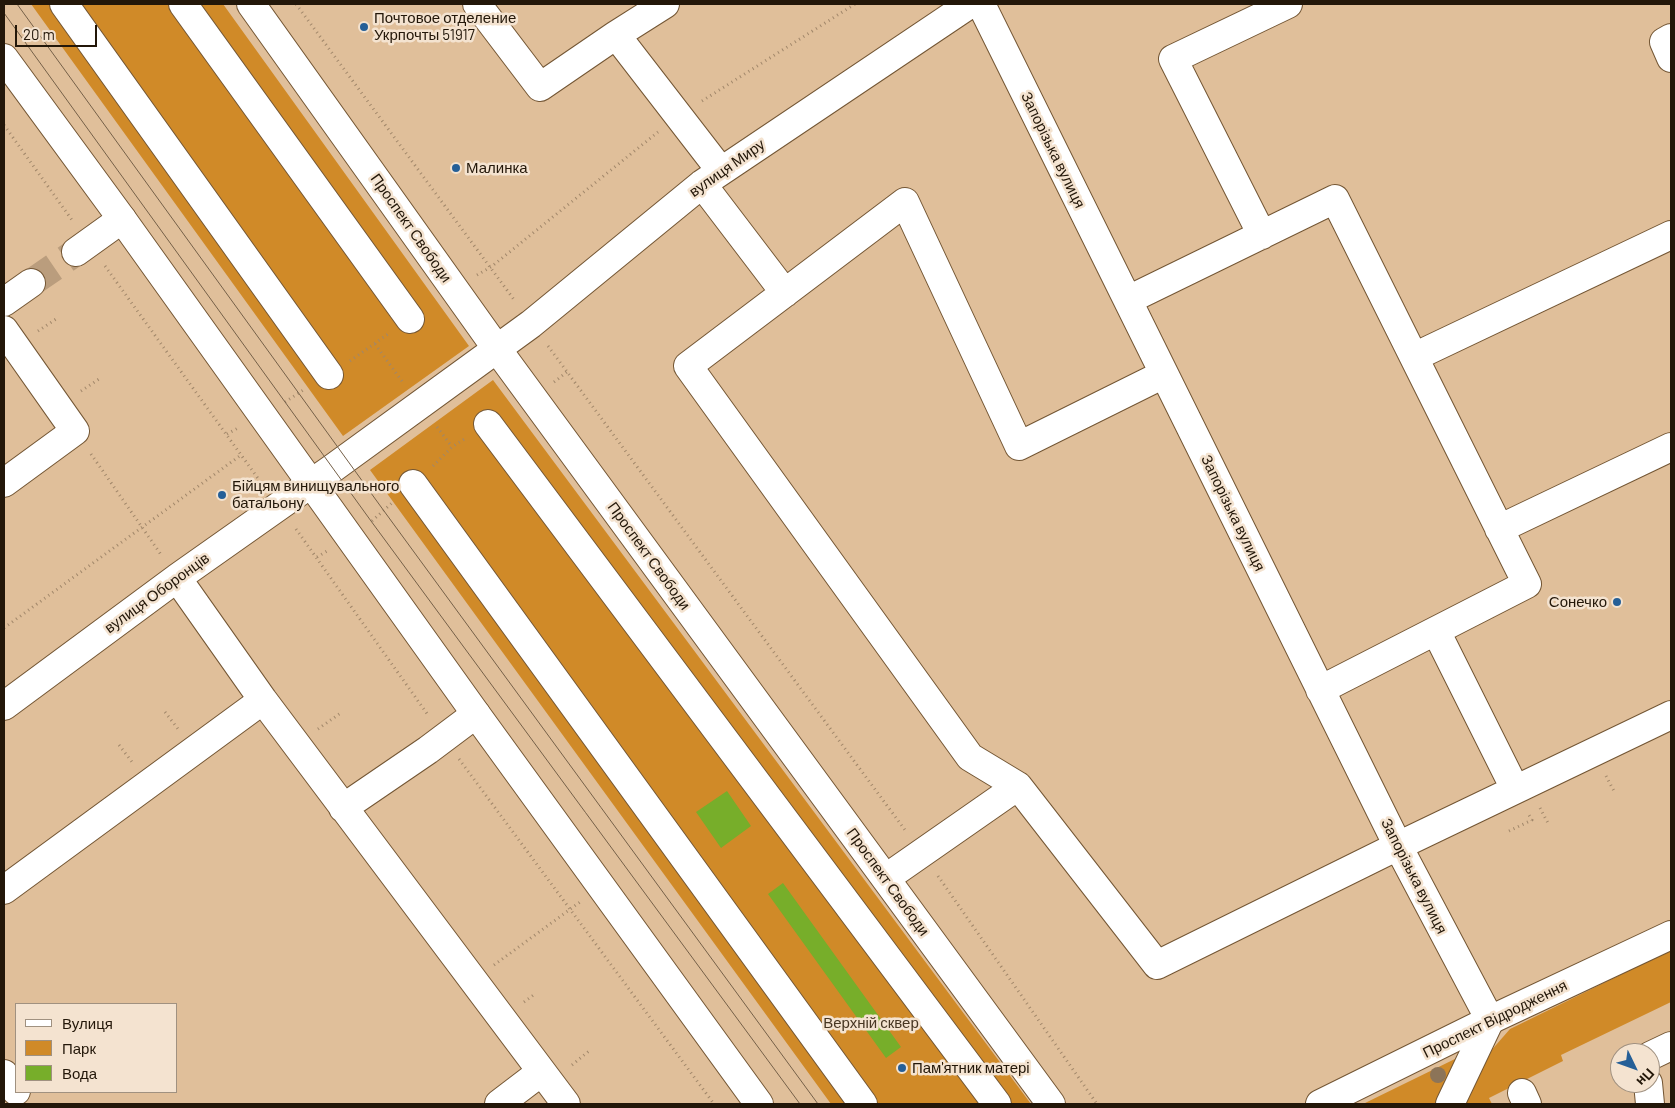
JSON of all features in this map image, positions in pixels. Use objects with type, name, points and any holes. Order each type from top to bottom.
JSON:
[{"type":"street","points":[[64,4],[329,375]]},
{"type":"street","points":[[183,4],[410,319]]},
{"type":"street","name":"Проспект Свободи","points":[[251,4],[497,349],[1051,1104]]},
{"type":"street","points":[[476,4],[540,88],[616,35],[665,4]]},
{"type":"street","name":"вулиця Миру","points":[[311,483],[531,324],[712,177],[970,4]]},
{"type":"street","name":"Запорізька вулиця","points":[[981,4],[1398,846],[1490,1020]]},
{"type":"street","points":[[1262,235],[1173,59],[1288,4]]},
{"type":"street","points":[[616,35],[678,115],[712,177],[785,293]]},
{"type":"street","points":[[1671,38],[1664,42],[1671,58]]},
{"type":"street","points":[[4,58],[759,1104]]},
{"type":"street","points":[[1128,300],[1335,199],[1527,584],[1320,690]]},
{"type":"street","points":[[1164,374],[1019,446],[906,202],[688,366],[970,757],[1018,786],[1157,965],[1515,789],[1671,715]]},
{"type":"street","points":[[82,247],[122,219]]},
{"type":"street","points":[[1414,358],[1671,235]]},
{"type":"street","points":[[4,302],[31,283]]},
{"type":"street","points":[[4,330],[75,431],[4,482]]},
{"type":"street","points":[[488,424],[997,1104]]},
{"type":"street","points":[[1499,529],[1671,447]]},
{"type":"street","name":"вулиця Оборонців","points":[[4,706],[177,578],[311,483]]},
{"type":"street","points":[[414,484],[863,1104]]},
{"type":"street","points":[[177,578],[263,700],[474,980],[540,1072],[566,1104]]},
{"type":"street","points":[[1436,631],[1515,789]]},
{"type":"street","points":[[4,890],[263,700]]},
{"type":"street","points":[[343,808],[476,714]]},
{"type":"street","points":[[886,878],[1018,786]]},
{"type":"street","name":"Проспект Відродження","points":[[1320,1104],[1490,1020],[1671,935]]},
{"type":"street","points":[[1450,1104],[1490,1020]]},
{"type":"street","points":[[499,1104],[540,1072]]},
{"type":"street","points":[[4,1074],[15,1088]]},
{"type":"street","points":[[18,1093],[26,1104]]},
{"type":"path","points":[[296,4],[922,853],[1097,1104]]},
{"type":"path","points":[[454,289],[491,267],[678,115],[856,4]]},
{"type":"path","points":[[4,125],[82,247],[227,434],[317,557],[444,738],[714,1104]]},
{"type":"path","points":[[227,434],[263,415],[329,375],[410,319]]},
{"type":"path","points":[[533,397],[567,372]]},
{"type":"path","points":[[317,557],[350,538],[414,484],[452,447],[488,424]]},
{"type":"path","points":[[75,431],[177,578]]},
{"type":"path","points":[[4,628],[242,455]]},
{"type":"path","points":[[474,980],[602,887]]},
{"type":"green space","points":[[31,4],[223,4],[469,346],[343,436]]},
{"type":"green space","name":"Верхній сквер","points":[[493,380],[1031,1104],[831,1104],[370,470]]},
{"type":"green space","points":[[1671,950],[1671,1002],[1561,1055],[1563,1061],[1489,1098],[1492,1104],[1463,1104],[1489,1053],[1510,1029]]},
{"type":"green space","points":[[1459,1057],[1438,1104],[1363,1104]]},
{"type":"water","points":[[727,791],[751,826],[721,848],[696,812]]},
{"type":"water","points":[[783,883],[901,1047],[886,1058],[768,894]]},
{"type":"tunnel","points":[[31,283],[76,252]]},
{"type":"tram line","points":[[17,4],[384,511],[818,1104]]},
{"type":"tram line","points":[[4,13],[371,521],[800,1104]]},
{"type":"place","name":"Почтовое отделение Укрпочты 51917","points":[[364,27]]},
{"type":"place","name":"Малинка","points":[[456,168]]},
{"type":"place","name":"Бійцям винищувального батальону","points":[[222,495]]},
{"type":"place","name":"Сонечко","points":[[1617,602]]},
{"type":"place","name":"Пам'ятник матері","points":[[902,1068]]}]
